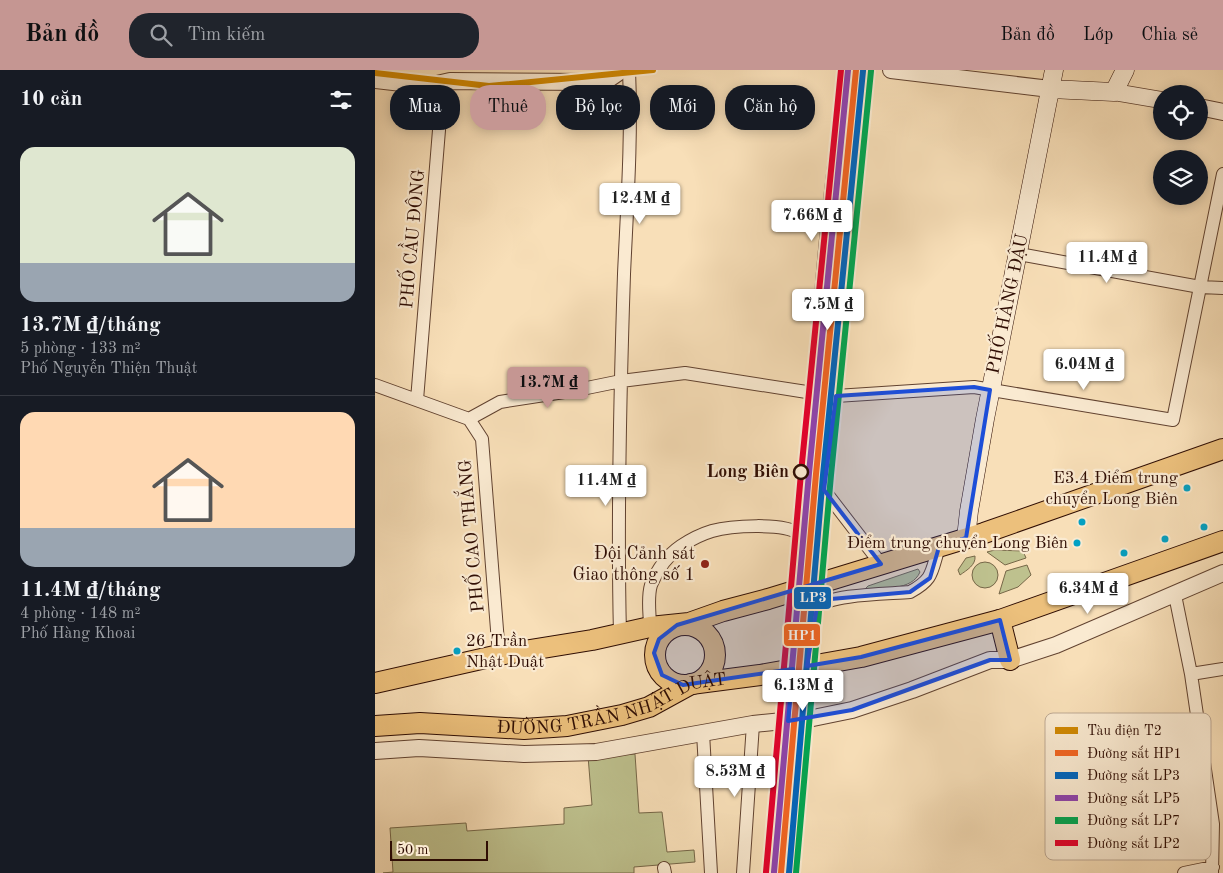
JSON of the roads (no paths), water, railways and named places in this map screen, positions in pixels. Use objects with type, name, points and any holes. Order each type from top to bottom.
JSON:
[{"type":"main road","name":"PHỐ HÀNG ĐẬU","points":[[966,538],[990,390],[1019,254],[1054,70]]},
{"type":"main road","points":[[1050,89],[1114,92],[1125,70]]},
{"type":"main road","points":[[375,683],[499,655],[650,627],[677,625],[692,625],[706,633],[714,646],[714,663],[699,681],[691,684],[683,685],[668,680],[662,675],[655,661],[654,653],[659,639],[670,628],[677,625],[939,547],[1223,449]]},
{"type":"main road","name":"ĐƯỜNG TRẦN NHẬT DUẬT","points":[[375,726],[420,723],[524,729],[567,726],[622,715],[649,708],[691,684],[760,675],[861,657],[995,621],[1223,541]]},
{"type":"main road","points":[[995,621],[1010,660]]},
{"type":"street","points":[[375,80],[428,86],[443,81],[594,82],[609,79],[622,70]]},
{"type":"street","points":[[620,634],[621,381],[629,70]]},
{"type":"street","points":[[864,70],[836,396],[824,490],[881,564]]},
{"type":"street","points":[[891,70],[1050,89]]},
{"type":"street","name":"PHỐ CẦU ĐÔNG","points":[[417,400],[443,81]]},
{"type":"street","points":[[1114,92],[1153,99]]},
{"type":"street","points":[[375,385],[469,418],[500,402],[621,381],[685,373],[813,393],[823,270],[844,95]]},
{"type":"street","points":[[1208,109],[1223,112]]},
{"type":"street","points":[[836,396],[974,387],[1173,420],[1223,174]]},
{"type":"street","points":[[1019,254],[1200,287],[1223,288]]},
{"type":"street","name":"PHỐ CAO THẮNG","points":[[469,418],[482,439],[499,655]]},
{"type":"street","points":[[650,627],[649,592],[656,574],[673,553],[696,538],[712,531],[732,527],[784,528],[798,534],[803,540],[804,548],[774,873]]},
{"type":"street","points":[[787,873],[811,626],[814,612],[817,607],[831,599],[910,592],[918,588],[930,578],[939,547]]},
{"type":"street","points":[[375,751],[419,748],[525,754],[596,752],[753,724],[813,718],[852,710],[991,660],[1010,660],[1056,645],[1223,573]]},
{"type":"street","points":[[1175,595],[1197,713]]},
{"type":"street","points":[[1191,674],[1223,669]]},
{"type":"street","points":[[743,873],[753,724]]},
{"type":"street","points":[[703,733],[711,873]]},
{"type":"street","points":[[1184,873],[1215,862],[1211,810]]},
{"type":"tunnel","points":[[813,393],[836,396]]},
{"type":"metro line","name":"T2","points":[[375,73],[489,86],[653,70]]},
{"type":"rail line","name":"LP2","points":[[766,872],[801,473],[841,70]]},
{"type":"rail line","name":"LP5","points":[[774,872],[809,473],[848,70]]},
{"type":"rail line","name":"HP1","points":[[781,873],[816,474],[856,70]]},
{"type":"rail line","name":"LP3","points":[[789,873],[823,475],[863,71]]},
{"type":"rail line","name":"LP7","points":[[796,873],[831,475],[871,71]]},
{"type":"place","name":"Long Biên","points":[[801,472]]},
{"type":"place","name":"E3.4 Điểm trung chuyển Long Biên","points":[[1187,488]]},
{"type":"place","name":"Điểm trung chuyển Long Biên","points":[[1077,543]]},
{"type":"place","name":"Đội Cảnh sát Giao thông số 1","points":[[705,564]]},
{"type":"place","name":"26 Trần Nhật Duật","points":[[457,651]]}]
